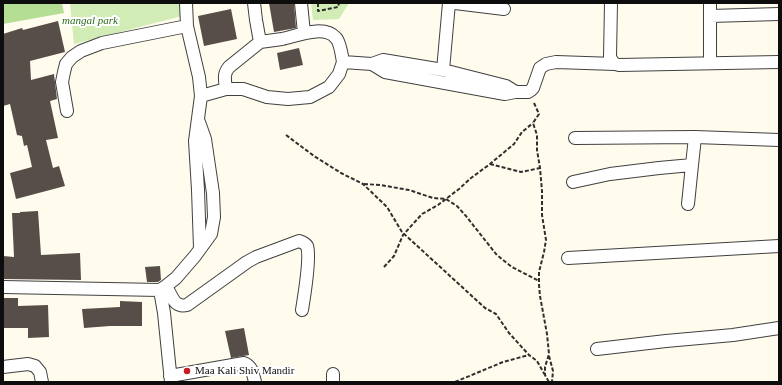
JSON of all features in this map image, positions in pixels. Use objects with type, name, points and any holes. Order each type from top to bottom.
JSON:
[{"type":"street","points":[[3,287],[163,288],[176,278],[208,239],[211,234],[214,217],[213,193],[205,139],[198,119],[201,96],[199,77],[187,26],[186,3]]},
{"type":"street","points":[[254,3],[260,42]]},
{"type":"street","points":[[301,3],[304,33]]},
{"type":"street","points":[[443,70],[449,3]]},
{"type":"street","points":[[455,3],[504,9]]},
{"type":"street","points":[[611,3],[610,57],[615,64]]},
{"type":"street","points":[[710,3],[710,63]]},
{"type":"street","points":[[710,16],[779,14]]},
{"type":"street","points":[[67,111],[62,82],[66,64],[72,57],[81,51],[102,43],[187,26]]},
{"type":"street","points":[[201,96],[226,89],[242,89],[267,97],[288,99],[310,97],[329,87],[339,74],[343,62],[337,39],[331,34],[318,31],[260,42],[228,67],[224,75],[226,89]]},
{"type":"street","points":[[343,62],[372,64],[383,60],[443,70],[506,86],[515,92]]},
{"type":"street","points":[[372,64],[385,72],[505,94],[528,92],[533,88],[540,68],[546,64],[556,62],[619,65],[779,62]]},
{"type":"street","points":[[688,204],[695,137]]},
{"type":"street","points":[[576,138],[695,137],[779,140]]},
{"type":"street","points":[[573,182],[610,174],[692,165]]},
{"type":"street","points":[[163,288],[178,305],[182,306],[247,262],[256,257],[299,241],[307,246],[308,254],[307,278],[302,310]]},
{"type":"street","points":[[568,258],[779,246]]},
{"type":"street","points":[[163,288],[170,379],[244,363],[250,368],[255,382]]},
{"type":"street","points":[[598,349],[733,335],[779,328]]},
{"type":"street","points":[[3,367],[28,364],[35,366],[40,372],[42,382]]},
{"type":"path","points":[[318,3],[318,11],[338,7],[339,3]]},
{"type":"path","points":[[384,267],[394,256],[404,234],[422,214],[438,205],[490,164],[514,144],[522,132],[533,123],[539,114],[528,92]]},
{"type":"path","points":[[533,123],[540,168],[542,215],[546,240],[539,272],[540,296],[548,334],[549,354],[554,371],[552,382]]},
{"type":"path","points":[[286,135],[314,156],[341,173],[363,184],[387,207],[404,234],[485,308],[496,314],[509,333],[529,355],[538,361],[549,382]]},
{"type":"path","points":[[490,164],[522,172],[540,168]]},
{"type":"path","points":[[363,184],[380,185],[408,190],[433,198],[446,199],[457,206],[496,254],[512,267],[539,280]]},
{"type":"path","points":[[546,375],[545,367],[549,354]]},
{"type":"path","points":[[455,382],[503,362],[529,355]]},
{"type":"green space","points":[[3,3],[62,3],[64,13],[3,24]]},
{"type":"green space","name":"mangal park","points":[[70,3],[180,3],[182,16],[74,44]]},
{"type":"green space","points":[[311,3],[349,3],[339,19],[313,20]]},
{"type":"building","points":[[269,3],[294,3],[296,28],[274,32]]},
{"type":"building","points":[[231,9],[237,39],[204,46],[198,16]]},
{"type":"building","points":[[58,21],[65,52],[30,61],[31,80],[54,74],[57,99],[50,101],[58,138],[46,140],[53,168],[59,166],[65,186],[16,199],[10,173],[32,167],[27,145],[24,146],[22,136],[17,135],[10,104],[3,106],[3,34],[22,28],[23,30]]},
{"type":"building","points":[[299,48],[303,65],[280,70],[277,53]]},
{"type":"building","points":[[38,211],[41,255],[80,253],[81,280],[3,279],[3,256],[14,257],[12,213]]},
{"type":"building","points":[[160,266],[161,280],[158,282],[147,282],[145,267]]},
{"type":"building","points":[[3,298],[18,298],[18,306],[48,305],[49,337],[28,338],[28,328],[3,328]]},
{"type":"building","points":[[120,301],[142,302],[142,326],[84,328],[82,309],[120,307]]},
{"type":"building","points":[[244,328],[249,355],[231,358],[225,331]]},
{"type":"place","name":"Maa Kali Shiv Mandir","points":[[187,371]]}]
